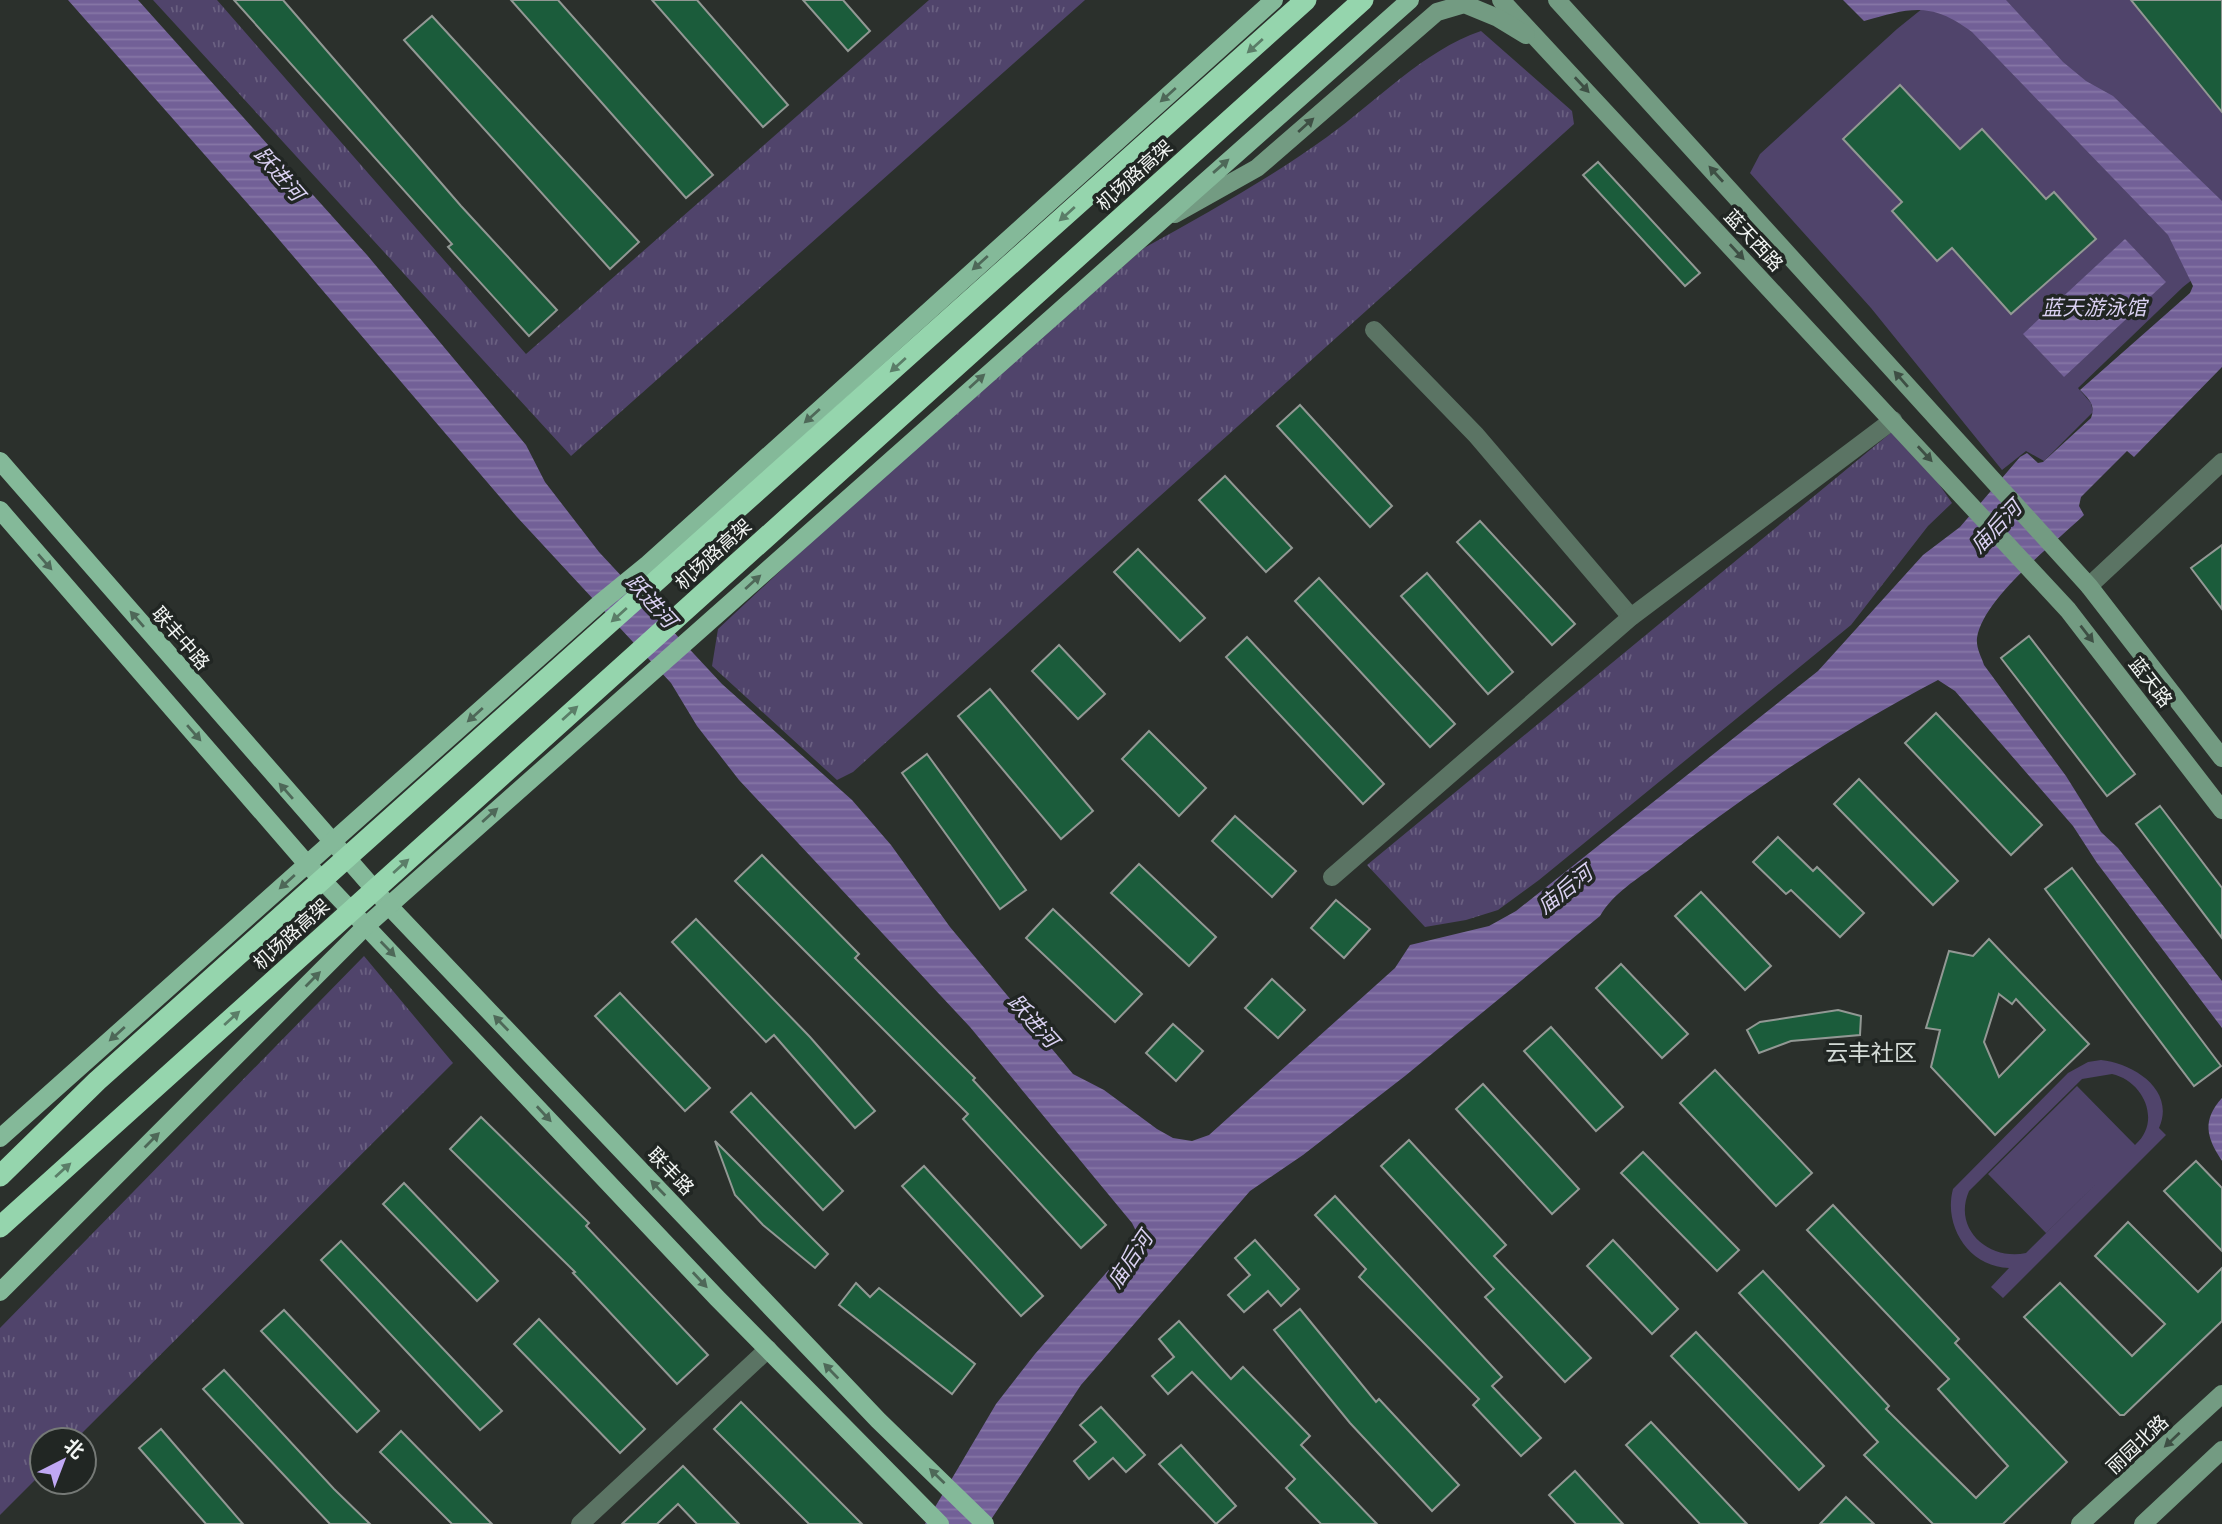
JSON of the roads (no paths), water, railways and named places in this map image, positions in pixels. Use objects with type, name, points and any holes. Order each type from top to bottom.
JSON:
[{"type":"highway","name":"机场路高架","points":[[0,1176],[97,1081],[1306,0]]},
{"type":"highway","name":"机场路高架","points":[[0,1234],[6,1221],[1363,0]]},
{"type":"highway","points":[[0,1159],[97,1081]]},
{"type":"main road","points":[[0,1138],[599,604],[648,564],[1274,0]]},
{"type":"main road","points":[[0,1292],[388,905],[1147,230],[1410,0]]},
{"type":"main road","name":"联丰中路","points":[[0,461],[330,843]]},
{"type":"main road","points":[[0,510],[307,864],[768,1349],[940,1524]]},
{"type":"main road","name":"联丰路","points":[[330,843],[878,1420],[985,1524]]},
{"type":"street","name":"蓝天西路","points":[[1501,0],[1975,509]]},
{"type":"street","name":"蓝天西路","points":[[1557,0],[1867,339],[1994,486],[2062,558]]},
{"type":"street","points":[[1147,230],[1257,168],[1437,12],[1464,4],[1498,18],[1550,51]]},
{"type":"street","points":[[1374,330],[1476,436],[1632,617]]},
{"type":"street","points":[[1332,877],[1632,617],[1893,420]]},
{"type":"street","points":[[2089,586],[2222,462]]},
{"type":"street","name":"蓝天路","points":[[1975,509],[2068,610],[2222,810]]},
{"type":"street","name":"蓝天路","points":[[2062,558],[2089,586],[2222,758]]},
{"type":"street","points":[[580,1524],[768,1349]]},
{"type":"street","name":"丽园北路","points":[[2080,1524],[2222,1394]]},
{"type":"street","points":[[2143,1524],[2222,1450]]},
{"type":"water","points":[[68,0],[138,0],[367,255],[526,445],[545,482],[599,552],[722,684],[852,800],[891,845],[950,927],[1073,1074],[1104,1090],[1157,1129],[1173,1138],[1192,1141],[1209,1135],[1395,968],[1410,945],[1489,926],[1516,911],[1818,671],[1923,555],[1960,527],[2020,457],[2027,453],[2038,463],[2043,462],[2091,418],[2092,406],[2080,390],[2190,293],[2193,286],[2168,235],[1972,32],[1932,11],[1908,11],[1864,21],[1843,0],[2006,0],[2063,62],[2086,81],[2113,96],[2222,201],[2222,367],[2134,457],[2127,451],[2081,497],[2079,506],[2084,515],[2006,589],[1982,622],[1977,642],[1984,665],[2066,776],[2101,832],[2118,848],[2222,981],[2222,1028],[2097,863],[2073,826],[1955,691],[1938,680],[1829,742],[1691,837],[1626,887],[1600,916],[1405,1076],[1303,1155],[1250,1191],[1081,1385],[988,1524],[925,1524],[996,1404],[1035,1354],[1134,1241],[1136,1231],[1132,1223],[970,1027],[739,780],[697,726],[671,683],[517,517],[263,221]]},
{"type":"water","name":"蓝天游泳馆","points":[[2125,239],[2166,282],[2064,377],[2023,334]]},
{"type":"water","points":[[2222,1098],[2222,1161],[2212,1144],[2209,1121]]},
{"type":"district","name":"云丰社区","points":[[1871,1053]]},
{"type":"water label","name":"跃进河","points":[[279,174]]},
{"type":"water label","name":"庙后河","points":[[1996,527]]},
{"type":"water label","name":"跃进河","points":[[651,601]]},
{"type":"water label","name":"庙后河","points":[[1565,890]]},
{"type":"water label","name":"跃进河","points":[[1033,1021]]},
{"type":"water label","name":"庙后河","points":[[1130,1260]]}]
